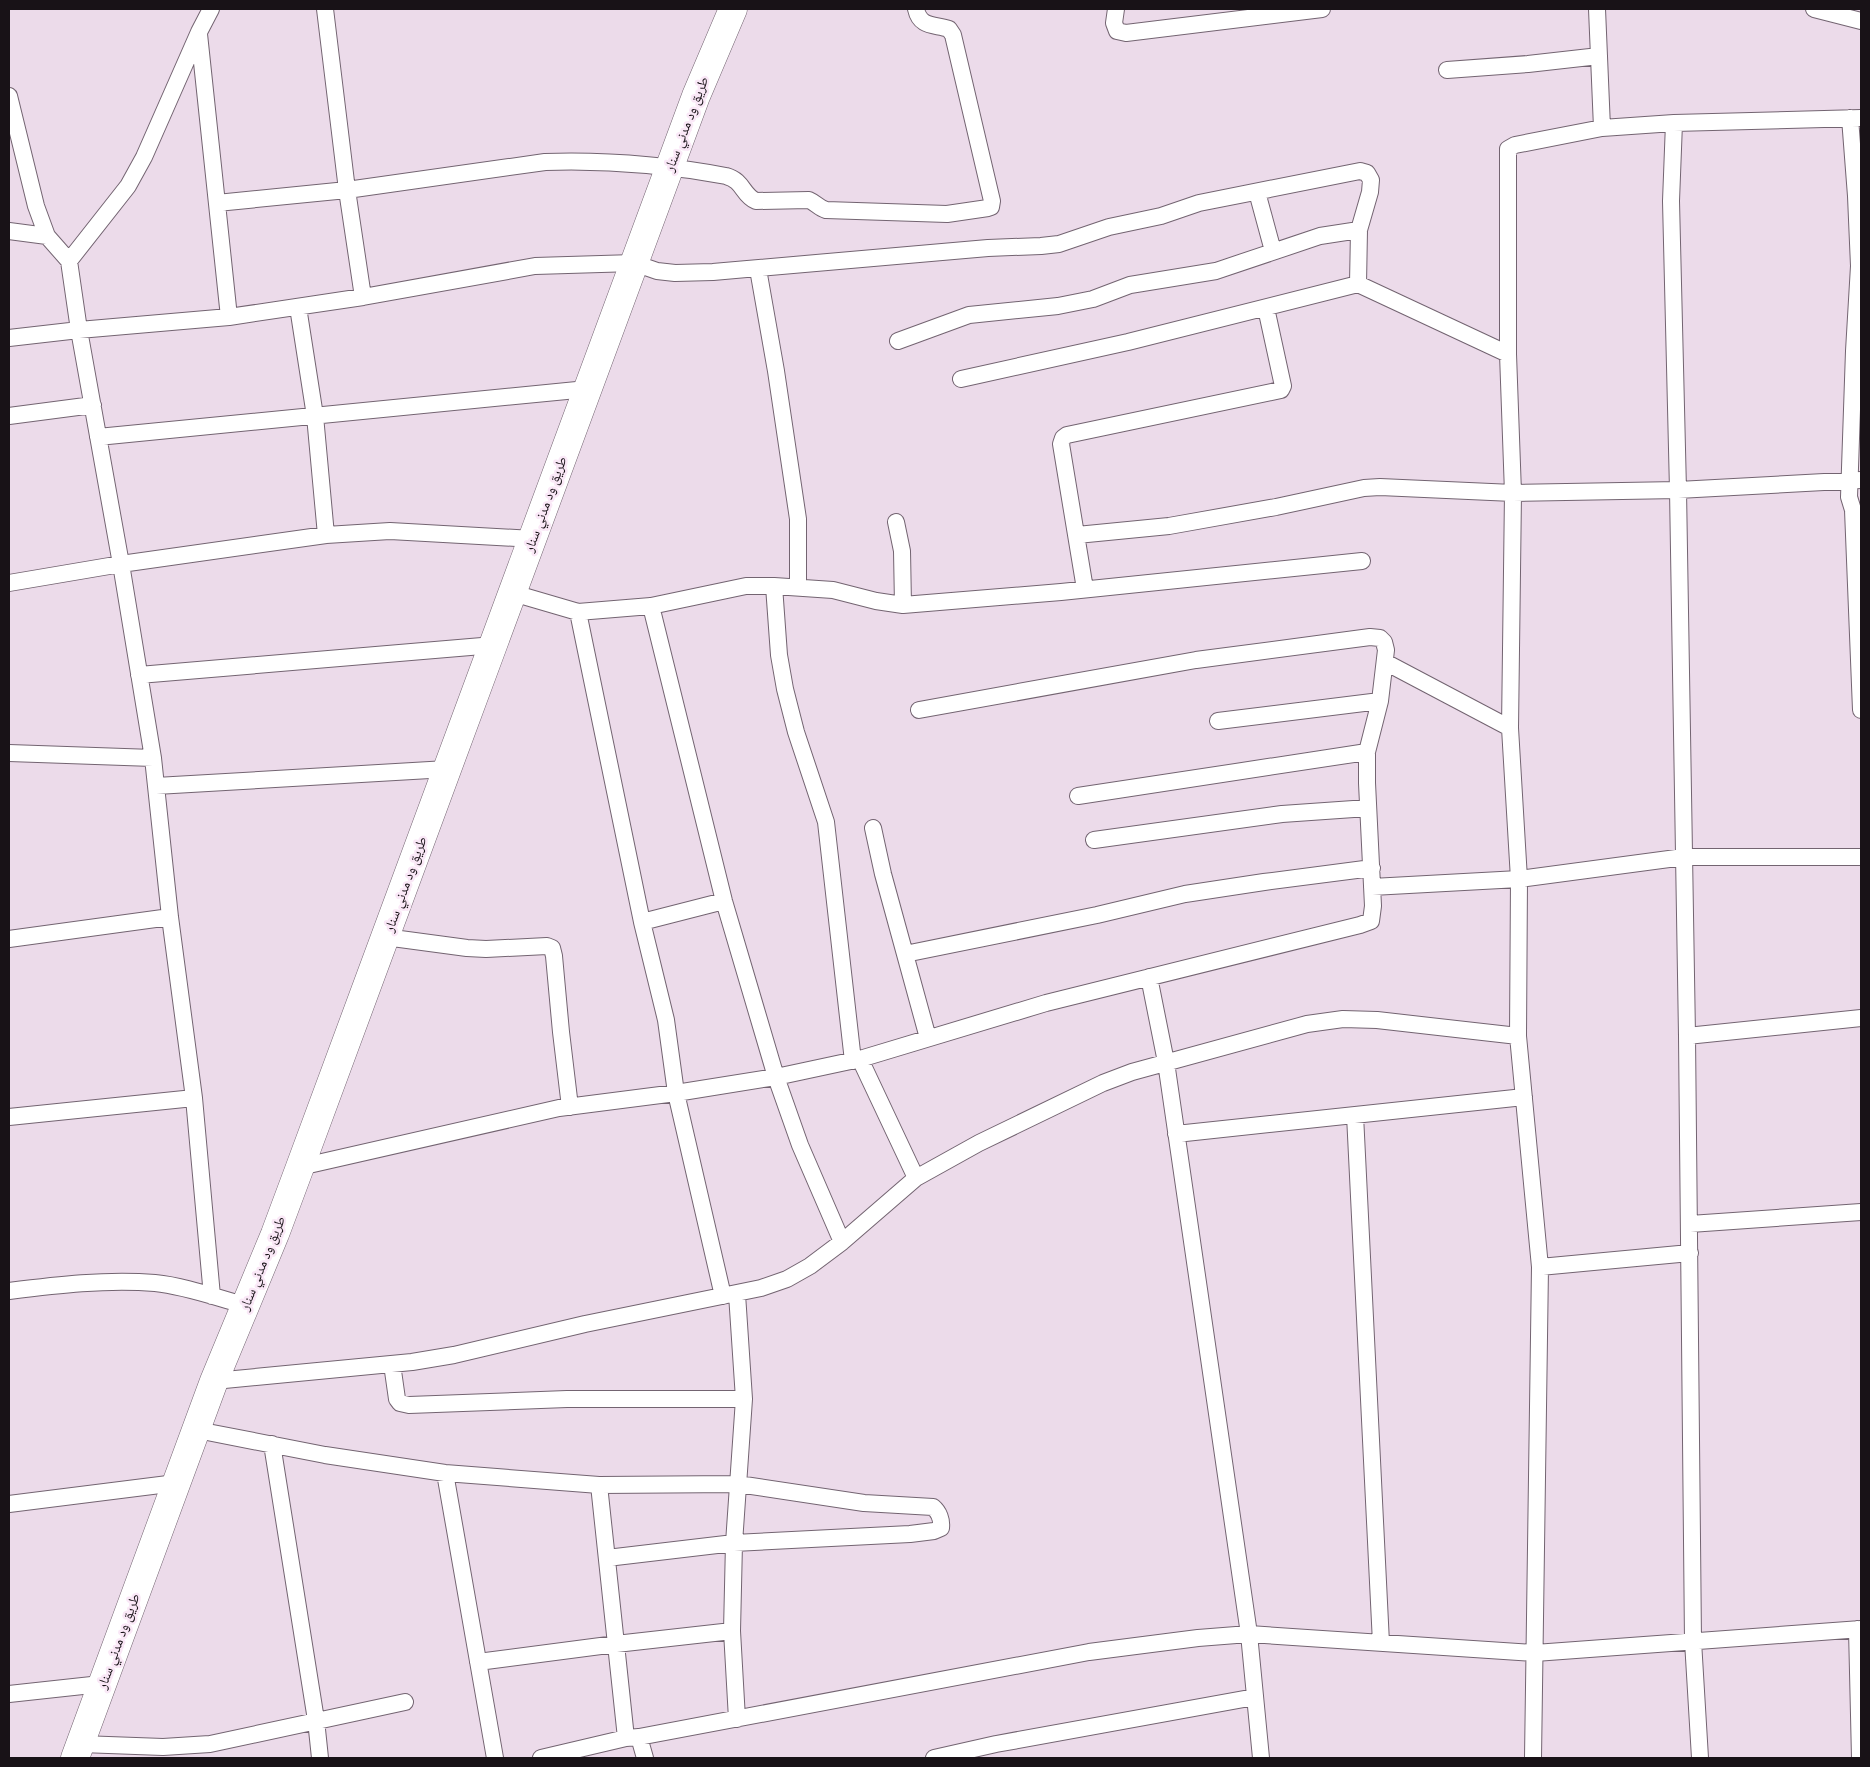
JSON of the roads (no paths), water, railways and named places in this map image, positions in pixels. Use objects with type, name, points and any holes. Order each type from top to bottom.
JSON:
[{"type":"highway","name":"طريق ود مدني سنار","points":[[78,1751],[214,1380],[275,1234],[696,96],[733,9]]},
{"type":"street","points":[[69,260],[128,186],[144,158],[199,32],[211,9]]},
{"type":"street","points":[[325,9],[346,190],[363,297]]},
{"type":"street","points":[[217,203],[346,190],[545,162],[576,161],[670,166],[734,178],[741,184],[750,198],[756,201],[809,200],[826,210],[947,214],[991,207],[992,202],[953,35],[949,29],[930,26],[923,22],[916,9]]},
{"type":"street","points":[[1116,9],[1114,23],[1117,31],[1126,32],[1240,14],[1322,9]]},
{"type":"street","points":[[1597,9],[1602,128]]},
{"type":"street","points":[[1814,9],[1861,20]]},
{"type":"street","points":[[199,32],[228,317]]},
{"type":"street","points":[[1447,70],[1599,56]]},
{"type":"street","points":[[9,96],[36,206],[47,236],[69,260],[121,564],[153,758],[170,917],[194,1098],[212,1296]]},
{"type":"street","points":[[1533,1758],[1540,1267],[1518,1036],[1519,879],[1510,728],[1513,493],[1508,354],[1508,149],[1523,143],[1602,128],[1674,123],[1855,118],[1859,266],[1855,480],[1849,497],[1853,510],[1861,710]]},
{"type":"street","points":[[1674,123],[1670,201],[1678,490],[1687,1036],[1693,1641],[1700,1758]]},
{"type":"street","points":[[9,338],[228,317],[363,297],[534,266],[634,263],[657,271],[675,273],[1059,244],[1109,227],[1161,216],[1199,203],[1360,170],[1367,173],[1371,180],[1370,192],[1360,230],[1358,284]]},
{"type":"street","points":[[1257,192],[1272,251]]},
{"type":"street","points":[[898,341],[969,315],[1058,306],[1093,299],[1130,285],[1216,271],[1320,236],[1360,230]]},
{"type":"street","points":[[9,231],[47,236]]},
{"type":"street","points":[[758,268],[776,371],[798,519],[798,587]]},
{"type":"street","points":[[961,379],[1063,357],[1358,284],[1508,354]]},
{"type":"street","points":[[298,307],[315,416],[326,535]]},
{"type":"street","points":[[1084,589],[1061,444],[1063,438],[1067,435],[1281,390],[1283,386],[1266,308]]},
{"type":"street","points":[[98,437],[587,389]]},
{"type":"street","points":[[9,416],[93,406]]},
{"type":"street","points":[[1076,535],[1169,526],[1276,507],[1364,488],[1380,487],[1513,493],[1678,490],[1855,480]]},
{"type":"street","points":[[896,522],[902,551],[903,605]]},
{"type":"street","points":[[9,583],[121,564],[326,535],[390,531],[533,539]]},
{"type":"street","points":[[513,593],[578,612],[651,606],[728,588],[746,586],[833,590],[876,601],[903,605],[1362,561]]},
{"type":"street","points":[[774,586],[779,655],[785,689],[796,732],[826,822],[857,1060],[916,1178]]},
{"type":"street","points":[[651,606],[724,901],[776,1077],[800,1145],[842,1242]]},
{"type":"street","points":[[578,612],[642,922],[666,1020],[676,1093],[730,1295],[744,1399],[734,1543],[732,1631],[737,1719]]},
{"type":"street","points":[[300,1167],[570,1107],[776,1077],[857,1060],[1046,1003],[1360,925],[1371,920],[1373,906],[1367,752],[1380,700],[1386,650],[1384,642],[1380,638],[1370,637],[1196,660],[919,710]]},
{"type":"street","points":[[139,676],[494,645]]},
{"type":"street","points":[[1384,662],[1510,728]]},
{"type":"street","points":[[1218,722],[1380,700]]},
{"type":"street","points":[[1078,796],[1367,752]]},
{"type":"street","points":[[9,753],[153,758]]},
{"type":"street","points":[[156,786],[447,769]]},
{"type":"street","points":[[1094,840],[1282,814],[1368,808]]},
{"type":"street","points":[[873,828],[928,1038]]},
{"type":"street","points":[[1372,887],[1519,879],[1684,857],[1861,857]]},
{"type":"street","points":[[905,954],[1097,915],[1185,894],[1372,868]]},
{"type":"street","points":[[642,922],[724,901]]},
{"type":"street","points":[[9,939],[170,917]]},
{"type":"street","points":[[385,937],[467,948],[547,946],[552,948],[570,1107]]},
{"type":"street","points":[[1149,977],[1166,1062],[1249,1634],[1261,1758]]},
{"type":"street","points":[[214,1380],[392,1364],[454,1355],[586,1324],[761,1288],[787,1278],[810,1266],[842,1242],[916,1178],[979,1143],[1104,1083],[1166,1062],[1307,1024],[1343,1018],[1518,1036]]},
{"type":"street","points":[[1687,1036],[1861,1018]]},
{"type":"street","points":[[1176,1134],[1524,1096]]},
{"type":"street","points":[[9,1117],[194,1098]]},
{"type":"street","points":[[1355,1115],[1381,1643]]},
{"type":"street","points":[[1690,1224],[1861,1212]]},
{"type":"street","points":[[1540,1267],[1690,1253]]},
{"type":"street","points":[[9,1291],[63,1284],[156,1283],[244,1305]]},
{"type":"street","points":[[392,1364],[397,1399],[400,1403],[409,1405],[567,1399],[744,1399]]},
{"type":"street","points":[[197,1430],[325,1455],[445,1473],[599,1485],[738,1484],[864,1504],[933,1507],[937,1510],[942,1523],[941,1528],[934,1531],[910,1534],[734,1543],[607,1558]]},
{"type":"street","points":[[272,1444],[316,1720],[320,1758]]},
{"type":"street","points":[[445,1473],[496,1758]]},
{"type":"street","points":[[9,1504],[176,1484]]},
{"type":"street","points":[[599,1485],[616,1644],[633,1737],[645,1758]]},
{"type":"street","points":[[541,1758],[633,1737],[1089,1652],[1198,1638],[1249,1634],[1534,1653],[1859,1629],[1860,1758]]},
{"type":"street","points":[[478,1662],[732,1631]]},
{"type":"street","points":[[9,1694],[101,1684]]},
{"type":"street","points":[[934,1758],[996,1744],[1255,1697]]},
{"type":"street","points":[[78,1751],[210,1744],[405,1702]]}]
